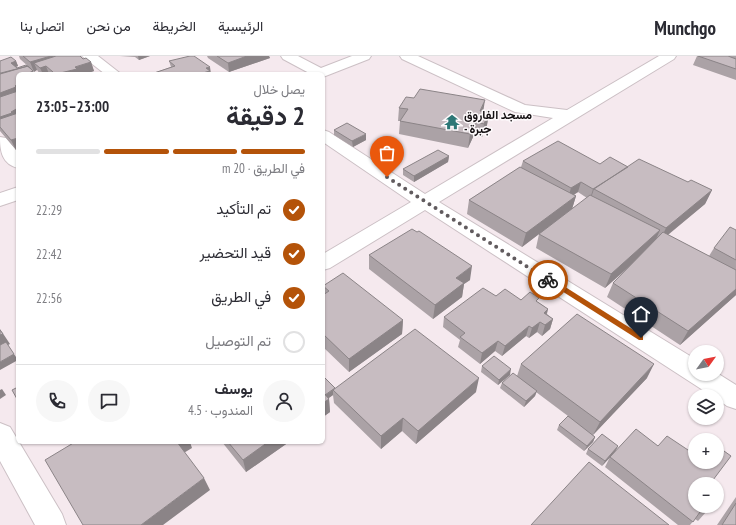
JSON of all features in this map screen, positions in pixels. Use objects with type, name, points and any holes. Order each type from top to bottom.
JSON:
[{"type":"street","points":[[89,56],[111,72]]},
{"type":"street","points":[[288,56],[316,72]]},
{"type":"street","points":[[324,72],[364,56]]},
{"type":"street","points":[[407,56],[521,109],[543,113],[569,115]]},
{"type":"street","points":[[325,262],[669,56]]},
{"type":"street","points":[[325,136],[425,202],[688,368]]},
{"type":"street","points":[[0,142],[16,161]]},
{"type":"street","points":[[0,200],[16,194]]},
{"type":"street","points":[[709,381],[736,398]]},
{"type":"street","points":[[8,446],[50,525]]},
{"type":"building","points":[[23,56],[51,56],[30,62]]},
{"type":"building","points":[[56,56],[80,56],[91,62],[75,67],[77,69],[64,72],[53,72],[46,66],[40,68],[34,63]]},
{"type":"building","points":[[194,56],[210,67],[206,68],[210,71],[157,72],[175,66],[169,61]]},
{"type":"building","points":[[217,56],[247,56],[228,63]]},
{"type":"building","points":[[698,56],[728,56],[736,59],[736,69]]},
{"type":"building","points":[[11,57],[16,61],[11,63],[17,68],[27,66],[0,73],[0,61]]},
{"type":"building","points":[[28,66],[33,71],[16,72],[16,87],[0,93],[0,74]]},
{"type":"building","points":[[420,89],[485,100],[480,111],[489,112],[484,124],[476,122],[470,134],[400,121],[408,109],[399,108],[406,97],[414,98]]},
{"type":"building","points":[[16,92],[16,109],[11,112],[12,113],[0,117],[0,97]]},
{"type":"building","points":[[16,114],[16,139],[11,140],[0,127],[0,119]]},
{"type":"building","points":[[347,123],[366,134],[352,141],[334,130]]},
{"type":"building","points":[[558,141],[600,164],[610,157],[628,167],[593,189],[581,182],[571,188],[523,161]]},
{"type":"building","points":[[438,150],[449,156],[414,176],[403,169]]},
{"type":"building","points":[[639,159],[688,182],[691,180],[712,190],[666,228],[594,189]]},
{"type":"building","points":[[520,167],[576,196],[526,233],[469,200]]},
{"type":"building","points":[[590,195],[660,230],[611,274],[539,234]]},
{"type":"building","points":[[730,227],[736,230],[736,260],[714,248]]},
{"type":"building","points":[[412,229],[417,232],[419,231],[472,266],[456,278],[464,283],[435,305],[369,255]]},
{"type":"building","points":[[663,232],[736,270],[736,289],[688,331],[613,283]]},
{"type":"building","points":[[343,273],[403,320],[349,359],[325,336],[325,294],[329,291],[325,288],[325,285]]},
{"type":"building","points":[[483,288],[496,296],[505,289],[521,300],[530,292],[539,298],[536,301],[548,309],[544,313],[553,319],[545,325],[540,322],[532,328],[529,326],[505,346],[498,341],[482,353],[460,337],[465,333],[444,317]]},
{"type":"building","points":[[577,314],[654,364],[600,422],[521,364]]},
{"type":"building","points":[[415,329],[479,378],[418,431],[403,418],[381,436],[333,390]]},
{"type":"building","points":[[6,342],[14,354],[0,362],[0,345]]},
{"type":"building","points":[[494,356],[511,369],[499,380],[482,366]]},
{"type":"building","points":[[513,373],[537,391],[526,401],[502,383]]},
{"type":"building","points":[[325,378],[335,388],[325,395]]},
{"type":"building","points":[[16,388],[16,397],[12,390]]},
{"type":"building","points":[[325,394],[329,399],[325,402]]},
{"type":"building","points":[[568,416],[595,437],[587,446],[559,425]]},
{"type":"building","points":[[636,429],[658,446],[667,436],[688,450],[688,469],[721,469],[715,477],[688,477],[688,513],[699,513],[693,522],[610,457]]},
{"type":"building","points":[[602,434],[618,446],[605,461],[588,449]]},
{"type":"building","points":[[72,444],[178,444],[204,478],[141,525],[83,525],[45,460]]},
{"type":"building","points":[[230,444],[265,444],[243,460]]},
{"type":"building","points":[[724,451],[731,456],[724,465]]},
{"type":"building","points":[[589,462],[669,525],[531,525]]},
{"type":"building","points":[[736,503],[736,525],[722,525]]},
{"type":"way so far","points":[[387,177],[548,280]]},
{"type":"place","name":"مسجد الفاروق - جبرة","points":[[452,122]]},
{"type":"route","points":[[548,280],[641,338]]}]
